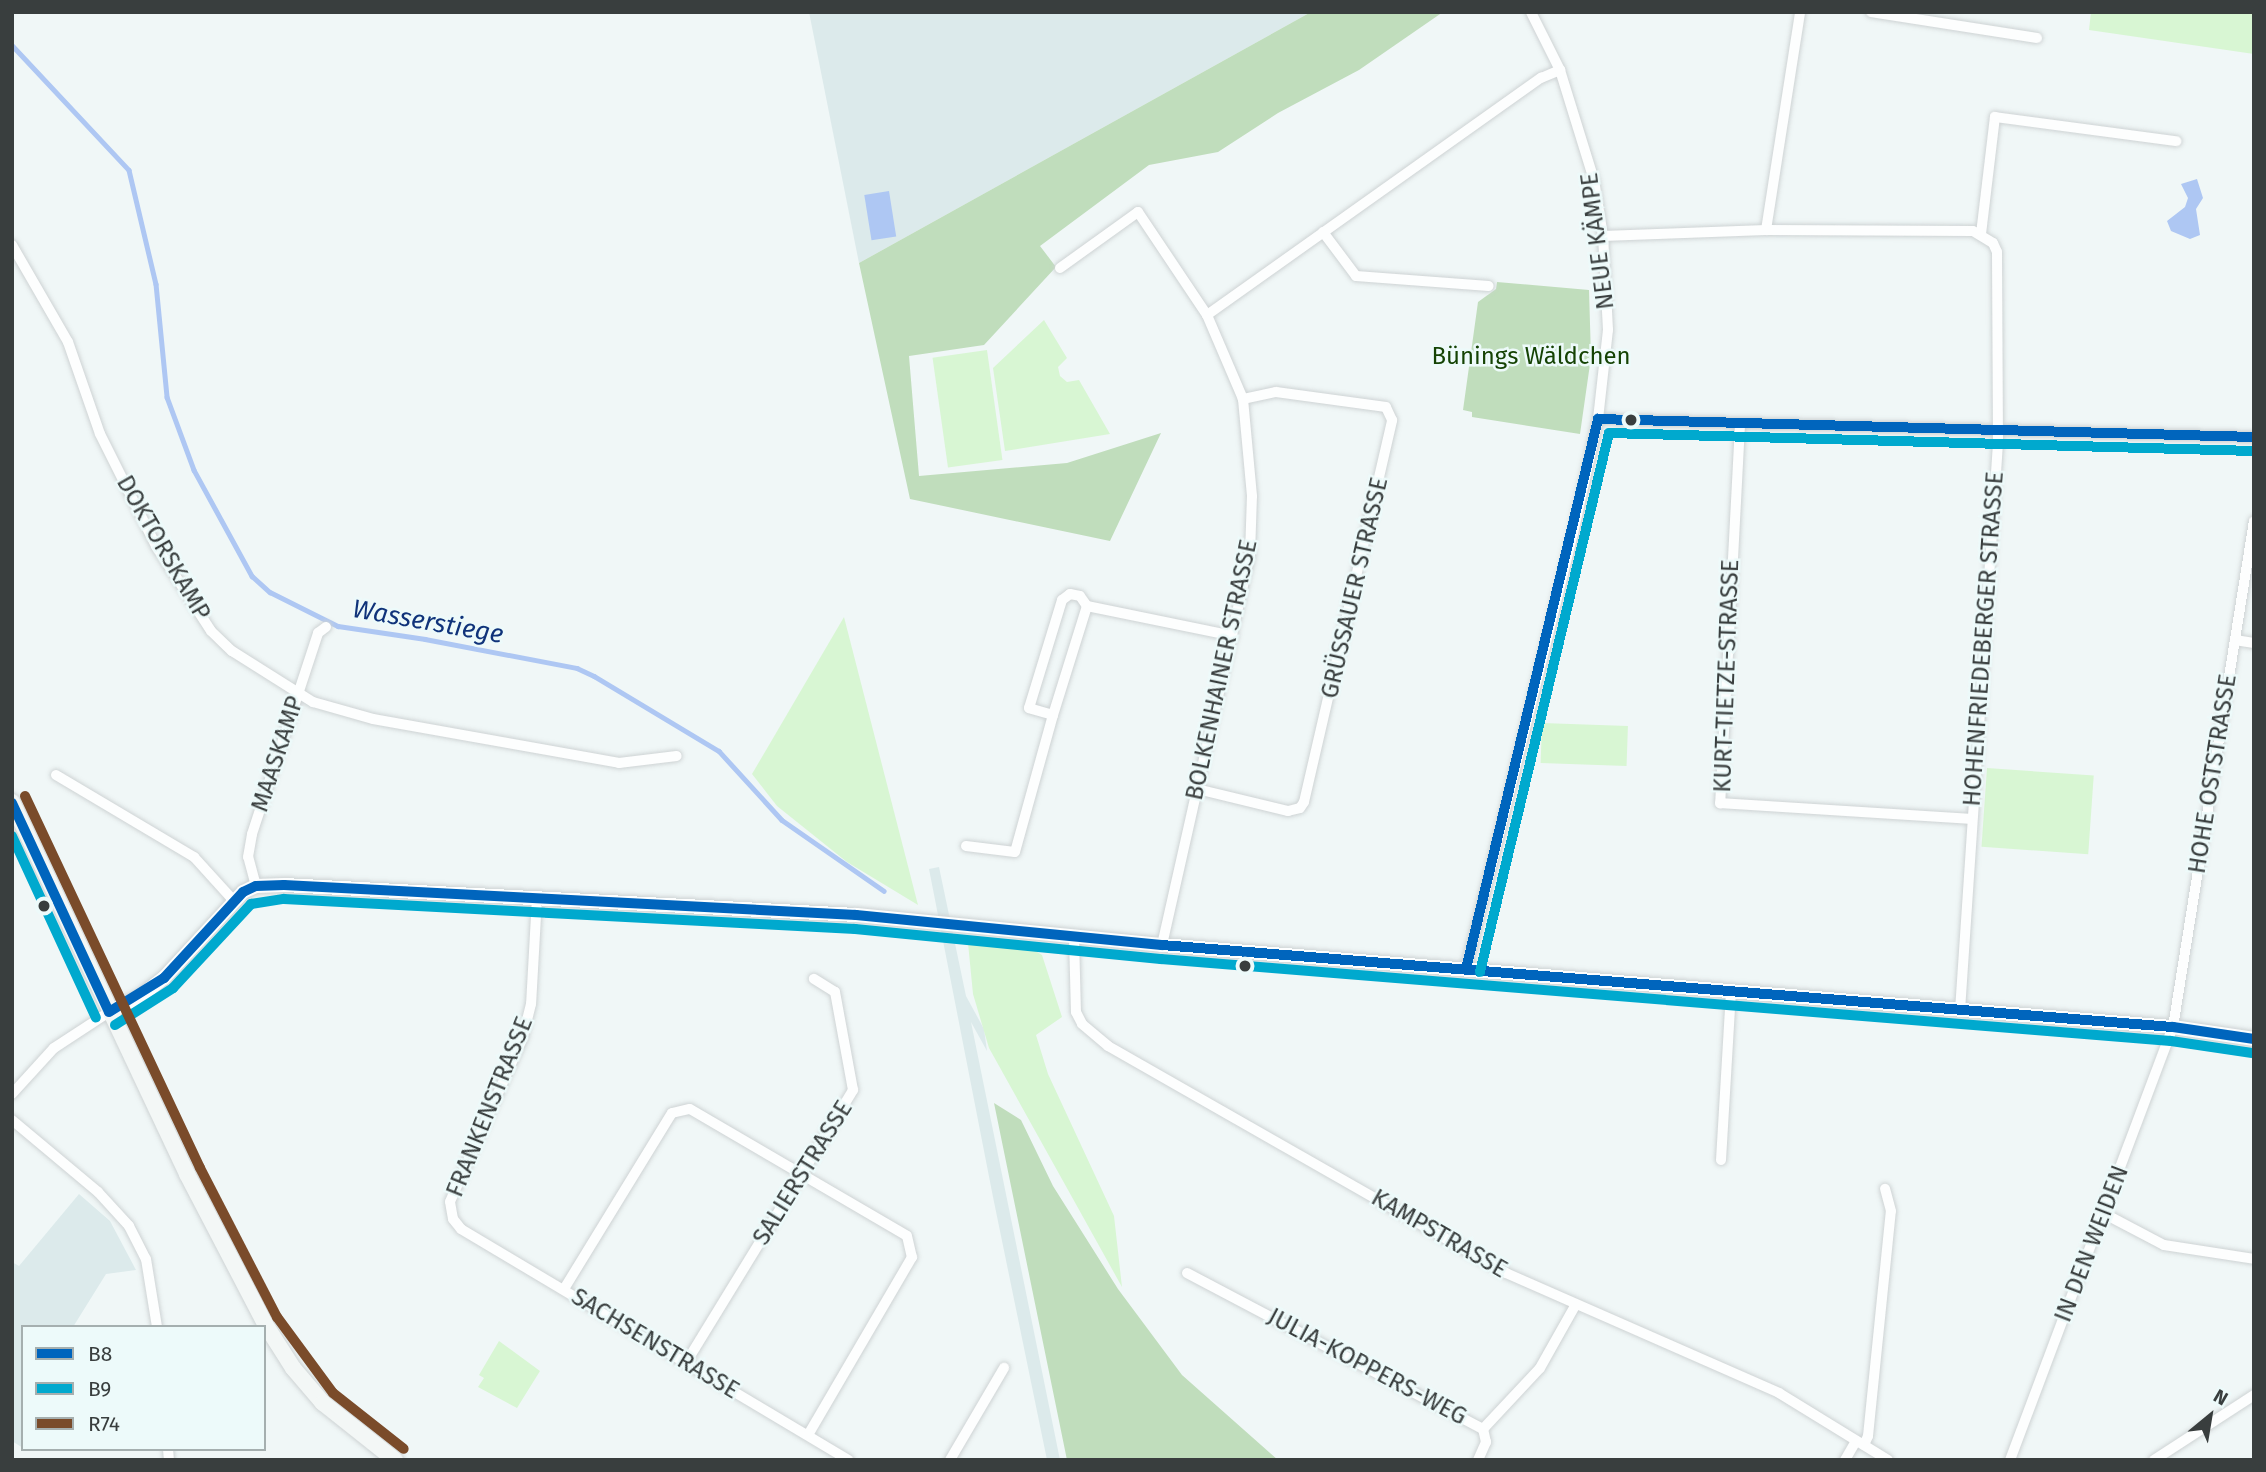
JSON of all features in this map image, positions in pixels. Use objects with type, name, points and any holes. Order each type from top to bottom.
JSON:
[{"type":"main road","points":[[12,802],[108,1012],[187,1174],[286,1357],[323,1403],[396,1460]]},
{"type":"street","name":"NEUE KÄMPE","points":[[1466,969],[1598,419],[1608,330],[1603,236],[1594,180],[1560,70],[1531,12]]},
{"type":"street","points":[[1766,230],[1800,12]]},
{"type":"street","points":[[1871,12],[2037,38]]},
{"type":"street","points":[[1207,315],[1541,78],[1560,70]]},
{"type":"street","points":[[1603,236],[1766,230],[1981,234],[1995,117],[2176,141]]},
{"type":"street","name":"BOLKENHAINER STRASSE","points":[[1060,268],[1138,212],[1207,315],[1243,399],[1250,446],[1250,555],[1162,945]]},
{"type":"street","points":[[1323,232],[1356,276],[1489,286]]},
{"type":"street","name":"HOHENFRIEDEBERGER STRASSE","points":[[1961,1010],[1971,819],[1993,549],[2001,324],[1997,252],[1981,234]]},
{"type":"street","name":"DOKTORSKAMP","points":[[12,246],[68,342],[100,435],[156,546],[211,631],[264,675],[298,694],[373,719],[620,763],[677,756]]},
{"type":"street","name":"GRÜSSAUER STRASSE","points":[[1198,789],[1288,810],[1304,802],[1392,420],[1386,407],[1374,405],[1276,392],[1243,399]]},
{"type":"street","points":[[1598,419],[1740,425],[2254,437]]},
{"type":"street","name":"KURT-TIETZE-STRASSE","points":[[1740,425],[1720,803],[1971,819]]},
{"type":"street","name":"HOHE OSTSTRASSE","points":[[2173,1027],[2254,522]]},
{"type":"street","points":[[1053,715],[1029,708],[1062,600],[1070,594],[1080,596],[1087,606],[1233,636]]},
{"type":"street","points":[[966,846],[1015,852],[1087,606]]},
{"type":"street","name":"MAASKAMP","points":[[256,886],[248,857],[252,834],[318,633],[326,627]]},
{"type":"street","points":[[2235,640],[2254,643]]},
{"type":"street","points":[[56,775],[194,857],[233,900]]},
{"type":"street","points":[[12,1094],[54,1048],[108,1012],[138,998],[164,978],[233,900],[256,886],[856,915],[1162,945],[2173,1027],[2254,1039]]},
{"type":"street","name":"FRANKENSTRASSE","points":[[461,1229],[450,1202],[497,1101],[531,1004],[537,898]]},
{"type":"street","name":"KAMPSTRASSE","points":[[1074,937],[1076,1012],[1082,1024],[1108,1046],[1506,1273],[1575,1306],[1780,1393],[1888,1460]]},
{"type":"street","name":"SALIERSTRASSE","points":[[687,1361],[853,1090],[835,992],[814,979]]},
{"type":"street","points":[[1721,1160],[1731,991]]},
{"type":"street","name":"IN DEN WEIDEN","points":[[2010,1460],[2173,1027]]},
{"type":"street","points":[[564,1289],[673,1113],[690,1109],[907,1236],[912,1256],[808,1436]]},
{"type":"street","points":[[12,1119],[98,1192],[130,1226],[146,1259],[157,1325]]},
{"type":"street","points":[[1845,1460],[1868,1436],[1891,1211],[1885,1189]]},
{"type":"street","points":[[2103,1213],[2164,1245],[2254,1259]]},
{"type":"street","name":"SACHSENSTRASSE","points":[[461,1229],[687,1361],[848,1460]]},
{"type":"street","name":"JULIA-KOPPERS-WEG","points":[[1187,1273],[1483,1429],[1540,1368],[1575,1306]]},
{"type":"street","points":[[950,1460],[1004,1368]]},
{"type":"street","points":[[2154,1460],[2254,1395]]},
{"type":"street","points":[[1478,1460],[1486,1442],[1483,1429]]},
{"type":"shaded area","points":[[809,12],[1311,12],[859,263]]},
{"type":"shaded area","points":[[939,867],[966,996],[984,1029],[987,1051],[971,1022],[1060,1460],[1047,1460],[993,1197],[929,869]]},
{"type":"shaded area","points":[[79,1194],[110,1221],[136,1270],[106,1274],[74,1325],[21,1325],[21,1447],[12,1441],[12,1262],[19,1266]]},
{"type":"green space","points":[[1311,12],[1443,12],[1359,70],[1278,113],[1218,152],[1149,165],[1040,246],[1056,267],[984,345],[909,356],[919,476],[1067,463],[1161,433],[1110,541],[910,499],[859,263]]},
{"type":"green space","points":[[2091,12],[2254,12],[2254,54],[2089,30]]},
{"type":"green space","name":"Bünings Wäldchen","points":[[1497,282],[1589,290],[1591,357],[1580,434],[1472,417],[1472,412],[1463,410],[1478,302],[1496,289]]},
{"type":"green space","points":[[1044,320],[1067,358],[1058,367],[1060,376],[1067,382],[1079,380],[1110,434],[1005,451],[993,368]]},
{"type":"green space","points":[[987,350],[1002,460],[948,468],[933,358]]},
{"type":"green space","points":[[844,617],[918,905],[847,862],[777,806],[752,774]]},
{"type":"green space","points":[[1542,723],[1628,726],[1627,766],[1541,763]]},
{"type":"green space","points":[[1987,768],[2094,775],[2088,854],[1981,847]]},
{"type":"green space","points":[[968,943],[1034,950],[1042,955],[1062,1017],[1036,1035],[1048,1074],[1114,1216],[1122,1287],[989,1048],[973,994]]},
{"type":"green space","points":[[994,1103],[1021,1120],[1053,1186],[1118,1289],[1182,1375],[1278,1460],[1067,1460]]},
{"type":"green space","points":[[499,1341],[540,1371],[517,1408],[478,1387],[484,1378],[479,1375]]},
{"type":"water","points":[[2197,179],[2203,198],[2196,209],[2200,235],[2190,239],[2171,231],[2167,221],[2185,207],[2188,198],[2181,184]]},
{"type":"water","points":[[889,191],[896,236],[872,240],[864,195]]},
{"type":"waterway","name":"Wasserstiege","points":[[12,45],[129,170],[156,284],[167,397],[194,470],[252,576],[270,592],[338,626],[425,639],[577,668],[594,676],[719,751],[782,820],[884,891]]},
{"type":"transit line","name":"B8","points":[[1466,969],[1598,419],[2254,437]]},
{"type":"transit line","name":"B9","points":[[1480,972],[1609,433],[2254,451]]},
{"type":"transit line","name":"R74","points":[[25,796],[200,1168],[277,1317],[333,1393],[404,1449]]},
{"type":"transit line","name":"B8","points":[[12,803],[109,1012]]},
{"type":"transit line","name":"B9","points":[[12,836],[96,1018]]},
{"type":"transit line","name":"B8","points":[[109,1012],[164,978],[243,892],[256,886],[284,885],[856,915],[1162,945],[2173,1027],[2254,1039]]},
{"type":"transit line","name":"B9","points":[[115,1025],[173,988],[251,904],[284,899],[855,929],[1161,959],[2171,1041],[2252,1053]]}]
